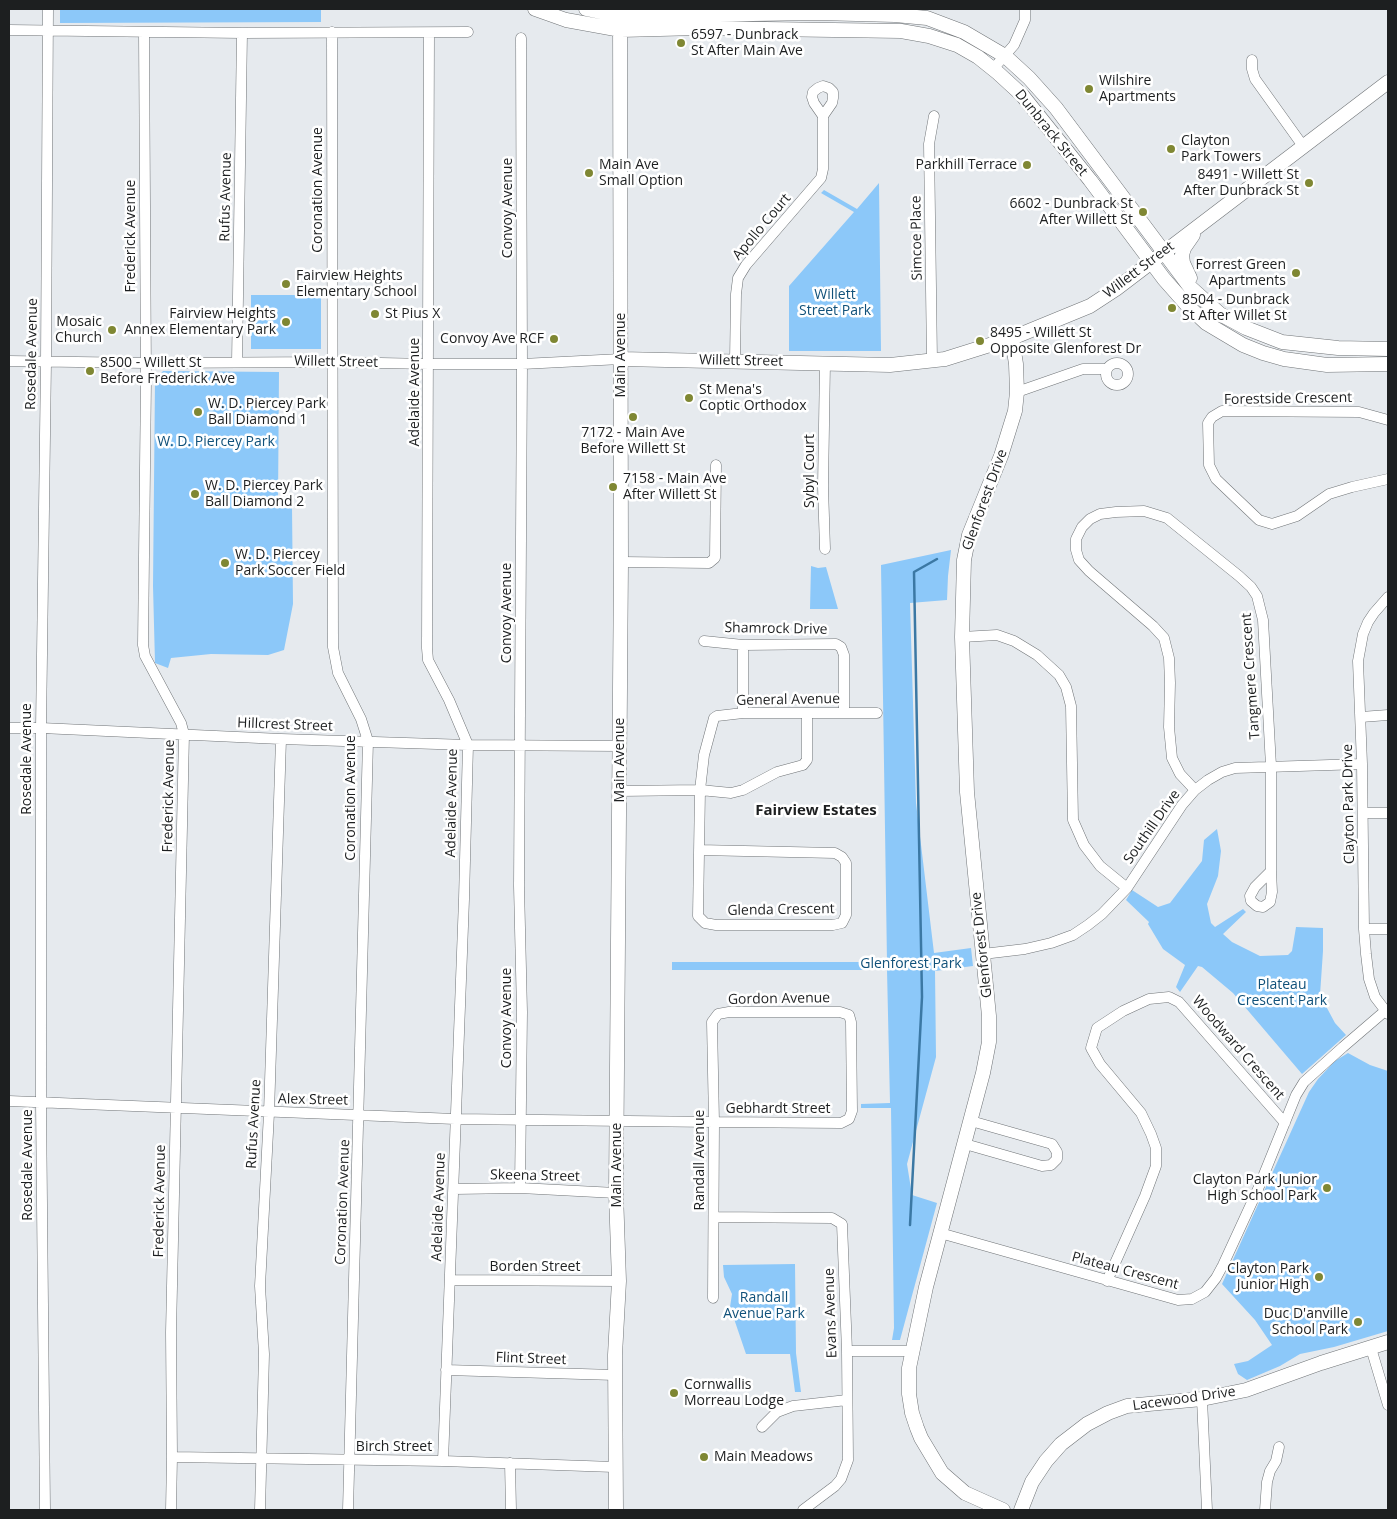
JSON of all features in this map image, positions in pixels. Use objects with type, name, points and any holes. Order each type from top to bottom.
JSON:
[{"type":"street","name":"Rosedale Avenue","points":[[45,1510],[41,1103],[41,728],[48,9]]},
{"type":"street","name":"Dunbrack Street","points":[[535,9],[566,20],[818,13],[926,14],[964,32],[1005,56],[1029,78],[1056,108],[1190,287],[1220,314],[1246,328],[1282,342],[1338,348],[1388,349]]},
{"type":"street","name":"Dunbrack Street","points":[[586,9],[620,18],[698,28],[900,31],[928,36],[956,45],[978,57],[1022,95],[1090,180],[1151,262],[1187,305],[1206,323],[1243,345],[1263,353],[1305,363],[1327,365],[1388,364]]},
{"type":"street","points":[[993,69],[1014,45],[1025,20],[1025,9]]},
{"type":"street","name":"Main Avenue","points":[[616,1510],[614,1467],[619,1281],[616,1192],[621,562],[620,18]]},
{"type":"street","points":[[9,30],[242,33],[468,32]]},
{"type":"street","name":"Frederick Avenue","points":[[144,32],[145,363],[143,645],[145,656],[181,723],[184,734],[171,1332],[171,1510]]},
{"type":"street","name":"Coronation Avenue","points":[[332,32],[333,647],[338,673],[361,719],[368,741],[348,1510]]},
{"type":"street","name":"Rufus Avenue","points":[[237,362],[242,33]]},
{"type":"street","name":"Adelaide Avenue","points":[[429,33],[427,648],[428,660],[449,700],[468,745],[454,1189],[443,1461]]},
{"type":"street","name":"Convoy Avenue","points":[[520,1188],[522,1120],[519,886],[522,364],[521,38]]},
{"type":"street","points":[[1252,60],[1254,79],[1303,146]]},
{"type":"street","name":"Willett Street","points":[[9,361],[522,364],[621,359],[890,365],[945,359],[1012,338],[1090,306],[1116,289],[1388,82]]},
{"type":"street","name":"Apollo Court","points":[[735,361],[738,278],[746,265],[821,178],[823,169],[823,116]]},
{"type":"street","name":"Simcoe Place","points":[[932,361],[929,144],[934,116]]},
{"type":"street","points":[[1205,221],[1188,241],[1182,255],[1186,271],[1208,304]]},
{"type":"street","name":"Glenforest Drive","points":[[1002,1510],[965,1493],[942,1473],[921,1438],[912,1413],[909,1368],[940,1233],[971,1121],[989,1042],[989,1016],[968,792],[962,637],[964,560],[969,535],[1001,456],[1015,411],[1018,392],[1012,338]]},
{"type":"street","name":"Sybyl Court","points":[[825,364],[823,487],[825,549]]},
{"type":"street","points":[[1018,392],[1083,369],[1107,369]]},
{"type":"street","name":"Forestside Crescent","points":[[1388,420],[1359,412],[1222,411],[1212,416],[1208,423],[1209,465],[1216,480],[1259,520],[1272,524],[1297,516],[1329,494],[1388,479]]},
{"type":"street","points":[[621,562],[708,563],[714,558],[716,464]]},
{"type":"street","name":"Tangmere Crescent","points":[[1195,790],[1180,774],[1172,758],[1169,727],[1169,658],[1164,638],[1153,626],[1088,572],[1076,550],[1076,539],[1082,527],[1100,514],[1144,511],[1166,518],[1239,576],[1251,587],[1257,596],[1263,620],[1271,766],[1271,871]]},
{"type":"street","name":"Clayton Park Drive","points":[[1387,1013],[1376,997],[1369,979],[1364,929],[1361,717],[1358,661],[1363,634],[1374,612],[1388,598]]},
{"type":"street","points":[[962,637],[997,635],[1014,641],[1036,655],[1058,675],[1066,687],[1071,706],[1073,820],[1084,845],[1100,866],[1127,888]]},
{"type":"street","name":"Shamrock Drive","points":[[704,641],[742,645],[836,644],[841,647],[844,656],[844,713]]},
{"type":"street","points":[[742,645],[743,713]]},
{"type":"street","name":"General Avenue","points":[[700,790],[704,755],[714,718],[718,716],[743,713],[876,714]]},
{"type":"street","points":[[620,791],[700,790],[731,793],[743,790],[776,772],[803,765],[807,760],[807,714]]},
{"type":"street","points":[[1361,717],[1388,715]]},
{"type":"street","name":"Hillcrest Street","points":[[9,728],[468,745],[620,746]]},
{"type":"street","name":"Rufus Avenue","points":[[260,1510],[264,1354],[260,1286],[269,1113],[281,739]]},
{"type":"street","name":"Southill Drive","points":[[983,954],[1051,943],[1073,935],[1102,914],[1127,888],[1182,805],[1195,790],[1208,780],[1235,768],[1362,764]]},
{"type":"street","name":"Glenda Crescent","points":[[699,850],[835,853],[846,862],[846,915],[842,923],[833,925],[716,925],[705,923],[698,916],[699,850],[700,790]]},
{"type":"street","points":[[1363,813],[1388,813]]},
{"type":"street","points":[[1364,929],[1388,929]]},
{"type":"street","name":"Woodward Crescent","points":[[1107,1281],[1146,1196],[1156,1166],[1156,1148],[1141,1113],[1100,1064],[1091,1048],[1097,1028],[1123,1011],[1149,999],[1169,997],[1179,1002],[1286,1124]]},
{"type":"street","name":"Gordon Avenue","points":[[712,1022],[718,1014],[728,1012],[840,1012],[849,1015],[851,1022],[852,1111],[849,1119]]},
{"type":"street","name":"Plateau Crescent","points":[[940,1233],[1178,1300],[1192,1299],[1205,1292],[1223,1265],[1286,1124],[1296,1095],[1304,1082],[1343,1046],[1387,1013]]},
{"type":"street","name":"Randall Avenue","points":[[712,1022],[714,1122],[713,1298]]},
{"type":"street","name":"Alex Street","points":[[9,1102],[455,1119],[617,1121]]},
{"type":"street","name":"Gebhardt Street","points":[[617,1121],[841,1123],[849,1119]]},
{"type":"street","points":[[965,1144],[1042,1166],[1051,1165],[1057,1159],[1057,1152],[1052,1144],[971,1121]]},
{"type":"street","name":"Skeena Street","points":[[454,1189],[520,1188],[616,1192]]},
{"type":"street","name":"Evans Avenue","points":[[714,1217],[832,1218],[842,1224],[847,1351],[848,1447],[845,1470],[835,1486],[803,1510]]},
{"type":"street","name":"Borden Street","points":[[450,1280],[619,1281]]},
{"type":"street","name":"Lacewood Drive","points":[[1021,1510],[1032,1482],[1046,1460],[1061,1444],[1086,1424],[1108,1413],[1127,1406],[1202,1399],[1246,1390],[1321,1363],[1388,1342]]},
{"type":"street","points":[[1371,1348],[1388,1405]]},
{"type":"street","points":[[847,1351],[912,1351]]},
{"type":"street","name":"Flint Street","points":[[446,1370],[616,1375]]},
{"type":"street","points":[[1202,1399],[1207,1510]]},
{"type":"street","points":[[762,1426],[778,1412],[792,1406],[847,1400]]},
{"type":"street","points":[[1265,1510],[1267,1482],[1270,1471],[1276,1461],[1279,1447]]},
{"type":"street","name":"Birch Street","points":[[172,1457],[443,1461],[614,1467]]},
{"type":"street","points":[[510,1463],[511,1510]]},
{"type":"green space","points":[[60,9],[321,9],[321,22],[60,23]]},
{"type":"green space","name":"Willett Street Park","points":[[879,183],[881,351],[789,351],[789,286],[854,212],[821,193],[824,190],[857,209]]},
{"type":"green space","name":"Fairview Heights Annex Elementary Park","points":[[251,295],[321,295],[321,349],[251,349]]},
{"type":"green space","name":"W. D. Piercey Park","points":[[163,371],[279,372],[278,503],[292,507],[293,604],[284,650],[268,655],[211,654],[171,658],[168,668],[155,663],[153,586],[155,381]]},
{"type":"green space","name":"Glenforest Park","points":[[951,550],[947,600],[910,603],[916,803],[934,953],[971,948],[973,966],[935,971],[936,1057],[907,1164],[912,1195],[937,1203],[900,1340],[892,1340],[894,1328],[891,1108],[861,1108],[861,1104],[890,1103],[887,970],[672,970],[672,962],[887,962],[881,565]]},
{"type":"green space","points":[[811,566],[818,568],[826,567],[838,609],[810,609]]},
{"type":"green space","name":"Plateau Crescent Park","points":[[1217,829],[1221,851],[1218,876],[1207,904],[1211,923],[1215,927],[1243,909],[1246,912],[1223,934],[1232,942],[1260,956],[1288,955],[1292,951],[1296,927],[1323,928],[1320,995],[1335,1023],[1346,1035],[1302,1074],[1233,993],[1202,967],[1198,966],[1180,992],[1176,987],[1185,965],[1163,949],[1148,924],[1149,922],[1126,900],[1132,890],[1158,907],[1170,903],[1202,861],[1204,840]]},
{"type":"green space","name":"Clayton Park Junior High School Park","points":[[1348,1053],[1370,1065],[1388,1071],[1388,1331],[1334,1347],[1300,1354],[1280,1366],[1247,1380],[1238,1374],[1234,1364],[1248,1361],[1272,1345],[1255,1320],[1222,1284],[1309,1092],[1335,1061]]},
{"type":"green space","name":"Randall Avenue Park","points":[[795,1264],[796,1353],[801,1392],[795,1392],[790,1354],[746,1354],[730,1307],[732,1294],[724,1277],[723,1265]]},
{"type":"waterway","points":[[910,1225],[922,997],[914,572],[937,559]]},
{"type":"place","name":"6597 - Dunbrack St After Main Ave","points":[[681,43]]},
{"type":"place","name":"Wilshire Apartments","points":[[1089,89]]},
{"type":"place","name":"Clayton Park Towers","points":[[1171,149]]},
{"type":"place","name":"Parkhill Terrace","points":[[1027,165]]},
{"type":"place","name":"Main Ave Small Option","points":[[589,173]]},
{"type":"place","name":"8491 - Willett St After Dunbrack St","points":[[1309,183]]},
{"type":"place","name":"6602 - Dunbrack St After Willett St","points":[[1143,212]]},
{"type":"place","name":"Forrest Green Apartments","points":[[1296,273]]},
{"type":"place","name":"Fairview Heights Elementary School","points":[[286,284]]},
{"type":"place","name":"8504 - Dunbrack St After Willet St","points":[[1172,308]]},
{"type":"place","name":"St Pius X","points":[[375,314]]},
{"type":"place","name":"Fairview Heights Annex Elementary Park","points":[[286,322]]},
{"type":"place","name":"Mosaic Church","points":[[112,330]]},
{"type":"place","name":"Convoy Ave RCF","points":[[554,339]]},
{"type":"place","name":"8495 - Willett St Opposite Glenforest Dr","points":[[980,341]]},
{"type":"place","name":"8500 - Willett St Before Frederick Ave","points":[[90,371]]},
{"type":"place","name":"St Mena's Coptic Orthodox","points":[[689,398]]},
{"type":"place","name":"W. D. Piercey Park Ball Diamond 1","points":[[198,412]]},
{"type":"place","name":"7172 - Main Ave Before Willett St","points":[[633,417]]},
{"type":"place","name":"7158 - Main Ave After Willett St","points":[[613,487]]},
{"type":"place","name":"W. D. Piercey Park Ball Diamond 2","points":[[195,494]]},
{"type":"place","name":"W. D. Piercey Park Soccer Field","points":[[225,563]]},
{"type":"place","name":"Clayton Park Junior High School Park","points":[[1327,1188]]},
{"type":"place","name":"Clayton Park Junior High","points":[[1319,1277]]},
{"type":"place","name":"Duc D'anville School Park","points":[[1358,1322]]},
{"type":"place","name":"Cornwallis Morreau Lodge","points":[[674,1393]]},
{"type":"place","name":"Main Meadows","points":[[704,1457]]},
{"type":"district","name":"Fairview Estates","points":[[816,811]]}]
